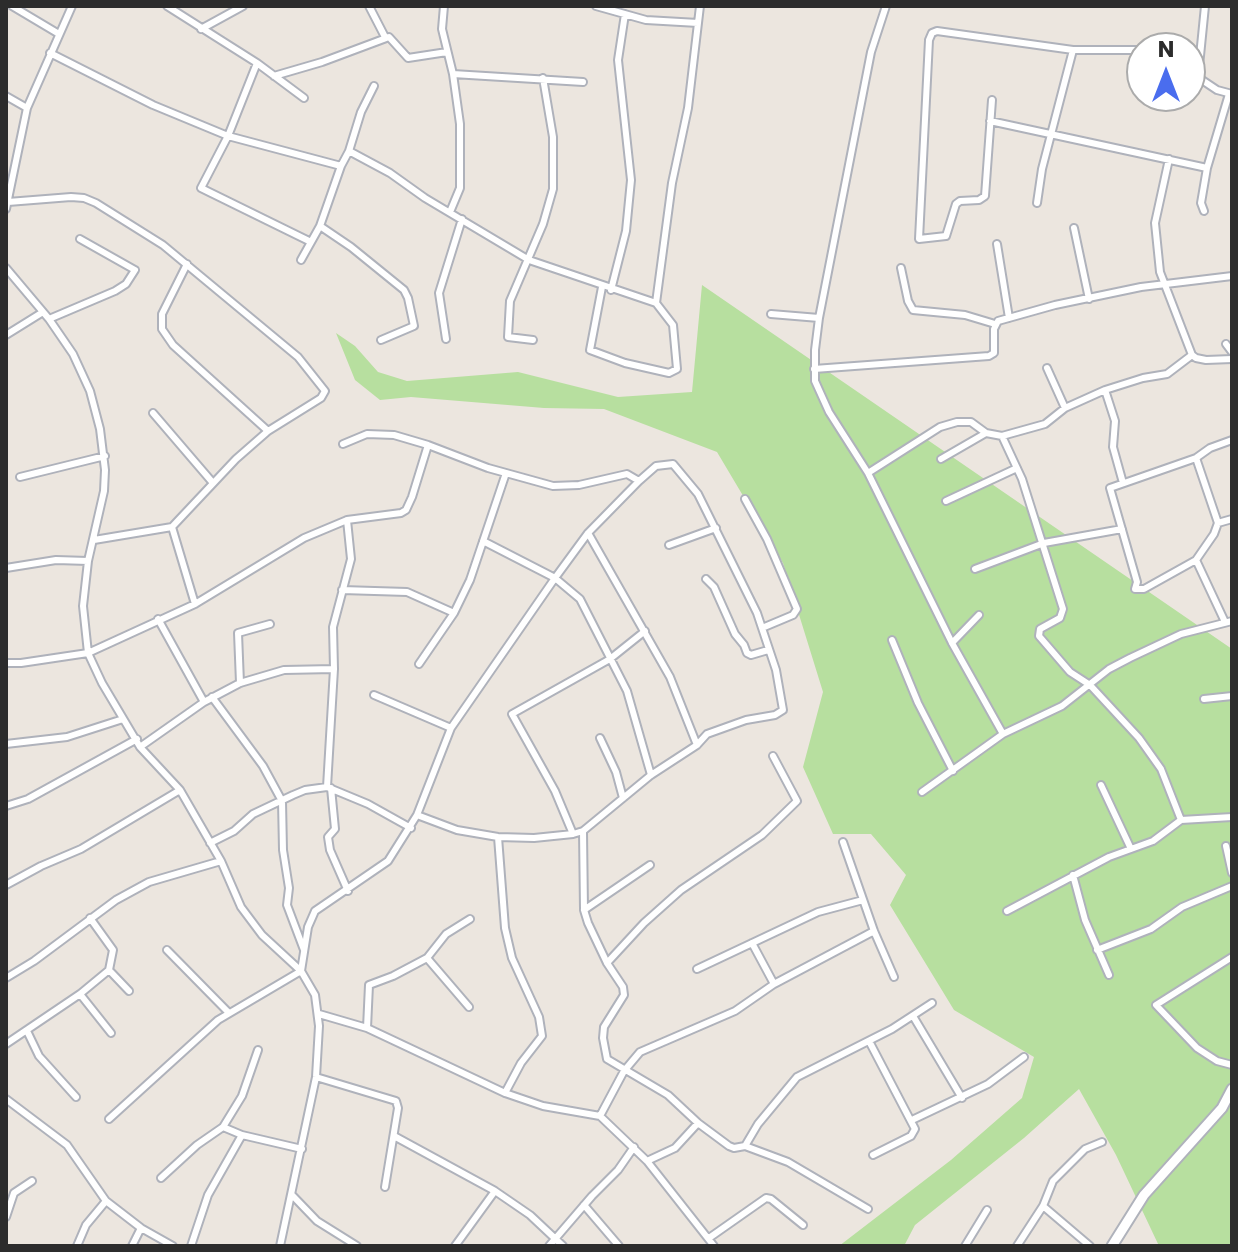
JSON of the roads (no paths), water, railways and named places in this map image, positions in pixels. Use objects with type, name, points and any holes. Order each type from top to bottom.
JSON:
[{"type":"main road","points":[[1112,1246],[1144,1195],[1222,1108],[1232,1089]]},
{"type":"street","points":[[12,6],[59,34]]},
{"type":"street","points":[[72,6],[27,108],[7,206],[84,198],[163,245],[187,264],[298,357],[325,391],[321,398],[268,431],[172,527],[94,540]]},
{"type":"street","points":[[167,6],[257,63],[304,98]]},
{"type":"street","points":[[201,29],[243,6]]},
{"type":"street","points":[[369,6],[385,37]]},
{"type":"street","points":[[444,6],[442,29],[453,74],[460,124],[460,188],[450,212]]},
{"type":"street","points":[[596,6],[646,20],[698,23]]},
{"type":"street","points":[[656,303],[672,183],[688,108],[700,6]]},
{"type":"street","points":[[886,6],[871,52],[819,318],[815,381],[829,412],[868,473],[952,643],[1003,734]]},
{"type":"street","points":[[1202,32],[1205,6]]},
{"type":"street","points":[[611,290],[626,231],[631,180],[618,60],[625,14]]},
{"type":"street","points":[[992,100],[985,196],[956,204],[946,236],[919,239],[929,40],[932,33],[937,31],[1073,50],[1126,50]]},
{"type":"street","points":[[274,76],[322,62],[385,37],[393,38],[408,58],[447,52]]},
{"type":"street","points":[[1037,203],[1038,183],[1073,50]]},
{"type":"street","points":[[50,53],[153,105],[228,136],[341,166]]},
{"type":"street","points":[[257,63],[228,136],[201,188],[311,242]]},
{"type":"street","points":[[453,74],[583,82]]},
{"type":"street","points":[[533,340],[508,337],[510,301],[529,260],[553,189],[553,137],[543,78]]},
{"type":"street","points":[[1204,211],[1201,203],[1207,168],[1230,94],[1206,82]]},
{"type":"street","points":[[301,260],[320,226],[361,112],[374,86]]},
{"type":"street","points":[[6,96],[27,108]]},
{"type":"street","points":[[990,121],[1207,168]]},
{"type":"street","points":[[349,151],[390,173],[425,198],[529,260],[656,303],[673,325],[677,369],[669,373],[625,363],[590,350],[602,287]]},
{"type":"street","points":[[1169,159],[1155,223],[1160,272],[1192,355],[1206,360],[1232,359]]},
{"type":"street","points":[[446,339],[439,293],[462,219]]},
{"type":"street","points":[[320,226],[404,290],[414,326],[381,340]]},
{"type":"street","points":[[1074,228],[1089,299]]},
{"type":"street","points":[[49,319],[115,291],[126,284],[135,270],[80,239]]},
{"type":"street","points":[[997,244],[1009,318]]},
{"type":"street","points":[[187,264],[162,314],[162,329],[173,345],[268,431]]},
{"type":"street","points":[[6,268],[49,319],[82,371],[97,413],[105,456],[104,491],[88,561],[83,606],[88,653],[138,743],[180,790],[221,861],[234,896],[246,916],[301,971],[311,987],[319,1014],[316,1077],[280,1246]]},
{"type":"street","points":[[901,268],[913,310],[965,315],[995,324],[1089,299],[1166,284],[1232,276]]},
{"type":"street","points":[[6,335],[43,312]]},
{"type":"street","points":[[771,314],[819,318]]},
{"type":"street","points":[[814,369],[989,356],[994,353],[995,324]]},
{"type":"street","points":[[1226,344],[1232,352]]},
{"type":"street","points":[[868,473],[940,427],[971,422],[986,433],[1002,436],[1045,424],[1065,408],[1105,390],[1167,374],[1192,355]]},
{"type":"street","points":[[1047,368],[1065,408]]},
{"type":"street","points":[[1105,390],[1115,421],[1113,447],[1123,483]]},
{"type":"street","points":[[153,413],[213,483]]},
{"type":"street","points":[[941,459],[986,433]]},
{"type":"street","points":[[343,444],[358,436],[394,435],[506,473],[562,487],[627,474],[639,481]]},
{"type":"street","points":[[1002,436],[1044,543],[1063,609],[1060,618],[1040,629],[1039,636],[1070,672],[1090,685],[1129,726],[1161,769],[1181,820]]},
{"type":"street","points":[[1196,458],[1218,523],[1214,534],[1196,560],[1144,589],[1135,589],[1137,582],[1110,488],[1196,458],[1210,448],[1232,440]]},
{"type":"street","points":[[6,663],[88,653],[195,604],[293,544],[347,520],[401,513],[406,510],[428,445]]},
{"type":"street","points":[[20,477],[105,456]]},
{"type":"street","points":[[301,971],[308,927],[315,911],[388,861],[411,828],[451,728],[588,533],[656,466],[673,464],[698,494],[762,628],[776,670],[783,710],[707,734],[697,745],[651,775],[583,831],[573,834],[534,838],[498,837],[457,830],[417,815]]},
{"type":"street","points":[[946,501],[1017,468]]},
{"type":"street","points":[[419,664],[454,613],[470,580],[506,473]]},
{"type":"street","points":[[745,499],[773,551],[797,609],[793,615],[762,628]]},
{"type":"street","points":[[1218,523],[1232,519]]},
{"type":"street","points":[[347,520],[351,559],[333,627],[329,788],[335,829],[328,837],[330,850],[348,891]]},
{"type":"street","points":[[172,527],[195,604]]},
{"type":"street","points":[[669,545],[716,528]]},
{"type":"street","points":[[975,569],[1044,543],[1122,529]]},
{"type":"street","points":[[588,533],[673,683],[697,745]]},
{"type":"street","points":[[483,541],[555,578],[580,599],[632,703],[651,775]]},
{"type":"street","points":[[6,568],[56,560],[88,561]]},
{"type":"street","points":[[922,792],[1003,734],[1062,706],[1109,669],[1188,631],[1228,622],[1196,560]]},
{"type":"street","points":[[706,579],[714,587],[747,653],[751,655],[768,650]]},
{"type":"street","points":[[342,590],[407,592],[454,613]]},
{"type":"street","points":[[952,643],[979,615]]},
{"type":"street","points":[[158,619],[204,702]]},
{"type":"street","points":[[240,683],[238,633],[270,624]]},
{"type":"street","points":[[573,834],[555,791],[512,714],[610,659],[645,631]]},
{"type":"street","points":[[892,640],[918,703],[953,771]]},
{"type":"street","points":[[6,806],[28,799],[138,743],[240,683],[284,670],[334,669]]},
{"type":"street","points":[[374,695],[451,728]]},
{"type":"street","points":[[1204,699],[1232,696]]},
{"type":"street","points":[[212,697],[263,766],[282,801],[283,850],[289,888],[287,905],[304,950]]},
{"type":"street","points":[[6,744],[67,737],[123,719]]},
{"type":"street","points":[[600,738],[616,772],[623,798]]},
{"type":"street","points":[[607,963],[644,923],[681,890],[762,835],[797,801],[773,756]]},
{"type":"street","points":[[1101,785],[1131,849]]},
{"type":"street","points":[[210,843],[234,831],[253,814],[305,790],[329,788],[368,804],[411,828]]},
{"type":"street","points":[[6,885],[81,849],[180,790]]},
{"type":"street","points":[[1007,911],[1073,875],[1153,841],[1181,820],[1232,817]]},
{"type":"street","points":[[583,831],[584,910],[607,963],[623,987],[624,995],[604,1027],[607,1059],[668,1095],[729,1146],[745,1146],[788,1162],[868,1209]]},
{"type":"street","points":[[498,837],[505,928],[512,958],[539,1017],[542,1036],[521,1063],[505,1093]]},
{"type":"street","points":[[843,842],[874,931],[894,977]]},
{"type":"street","points":[[1226,846],[1232,873]]},
{"type":"street","points":[[6,978],[34,961],[90,918],[149,882],[221,861]]},
{"type":"street","points":[[584,910],[650,865]]},
{"type":"street","points":[[1073,875],[1085,920],[1109,975]]},
{"type":"street","points":[[1097,950],[1151,929],[1182,907],[1232,886]]},
{"type":"street","points":[[697,969],[818,912],[863,900]]},
{"type":"street","points":[[6,1044],[80,994],[109,970],[113,950],[90,918]]},
{"type":"street","points":[[367,1028],[369,985],[427,958],[446,934],[470,919]]},
{"type":"street","points":[[600,1116],[624,1071],[640,1052],[735,1011],[774,984],[874,931]]},
{"type":"street","points":[[752,943],[774,984]]},
{"type":"street","points":[[167,950],[228,1012]]},
{"type":"street","points":[[1232,957],[1156,1005],[1197,1048],[1217,1061],[1232,1065]]},
{"type":"street","points":[[427,958],[469,1007]]},
{"type":"street","points":[[109,970],[129,991]]},
{"type":"street","points":[[109,1119],[228,1012],[301,971]]},
{"type":"street","points":[[80,994],[111,1033]]},
{"type":"street","points":[[745,1146],[766,1113],[797,1077],[869,1041],[932,1003]]},
{"type":"street","points":[[319,1014],[367,1028],[505,1093],[543,1106],[600,1116],[647,1161],[714,1246]]},
{"type":"street","points":[[913,1016],[962,1098]]},
{"type":"street","points":[[27,1031],[39,1056],[76,1097]]},
{"type":"street","points":[[869,1041],[915,1129],[911,1136],[873,1155]]},
{"type":"street","points":[[161,1178],[197,1145],[223,1127],[242,1096],[258,1050]]},
{"type":"street","points":[[912,1120],[962,1098],[1024,1057]]},
{"type":"street","points":[[316,1077],[396,1101],[398,1108],[385,1187]]},
{"type":"street","points":[[7,1101],[67,1145],[106,1201],[141,1228],[173,1246]]},
{"type":"street","points":[[647,1161],[675,1148],[698,1123]]},
{"type":"street","points":[[223,1127],[242,1135],[302,1149]]},
{"type":"street","points":[[191,1246],[208,1195],[242,1135]]},
{"type":"street","points":[[394,1136],[495,1191],[530,1215],[563,1246]]},
{"type":"street","points":[[1017,1246],[1043,1206],[1053,1181],[1085,1149],[1102,1142]]},
{"type":"street","points":[[549,1246],[618,1170],[634,1147]]},
{"type":"street","points":[[6,1217],[14,1193],[32,1181]]},
{"type":"street","points":[[455,1246],[495,1191]]},
{"type":"street","points":[[292,1195],[317,1221],[357,1246]]},
{"type":"street","points":[[709,1238],[766,1198],[803,1225]]},
{"type":"street","points":[[77,1246],[86,1225],[106,1201]]},
{"type":"street","points":[[584,1205],[619,1246]]},
{"type":"street","points":[[1043,1206],[1090,1246]]},
{"type":"street","points":[[965,1246],[987,1210]]},
{"type":"street","points":[[132,1246],[141,1228]]}]
